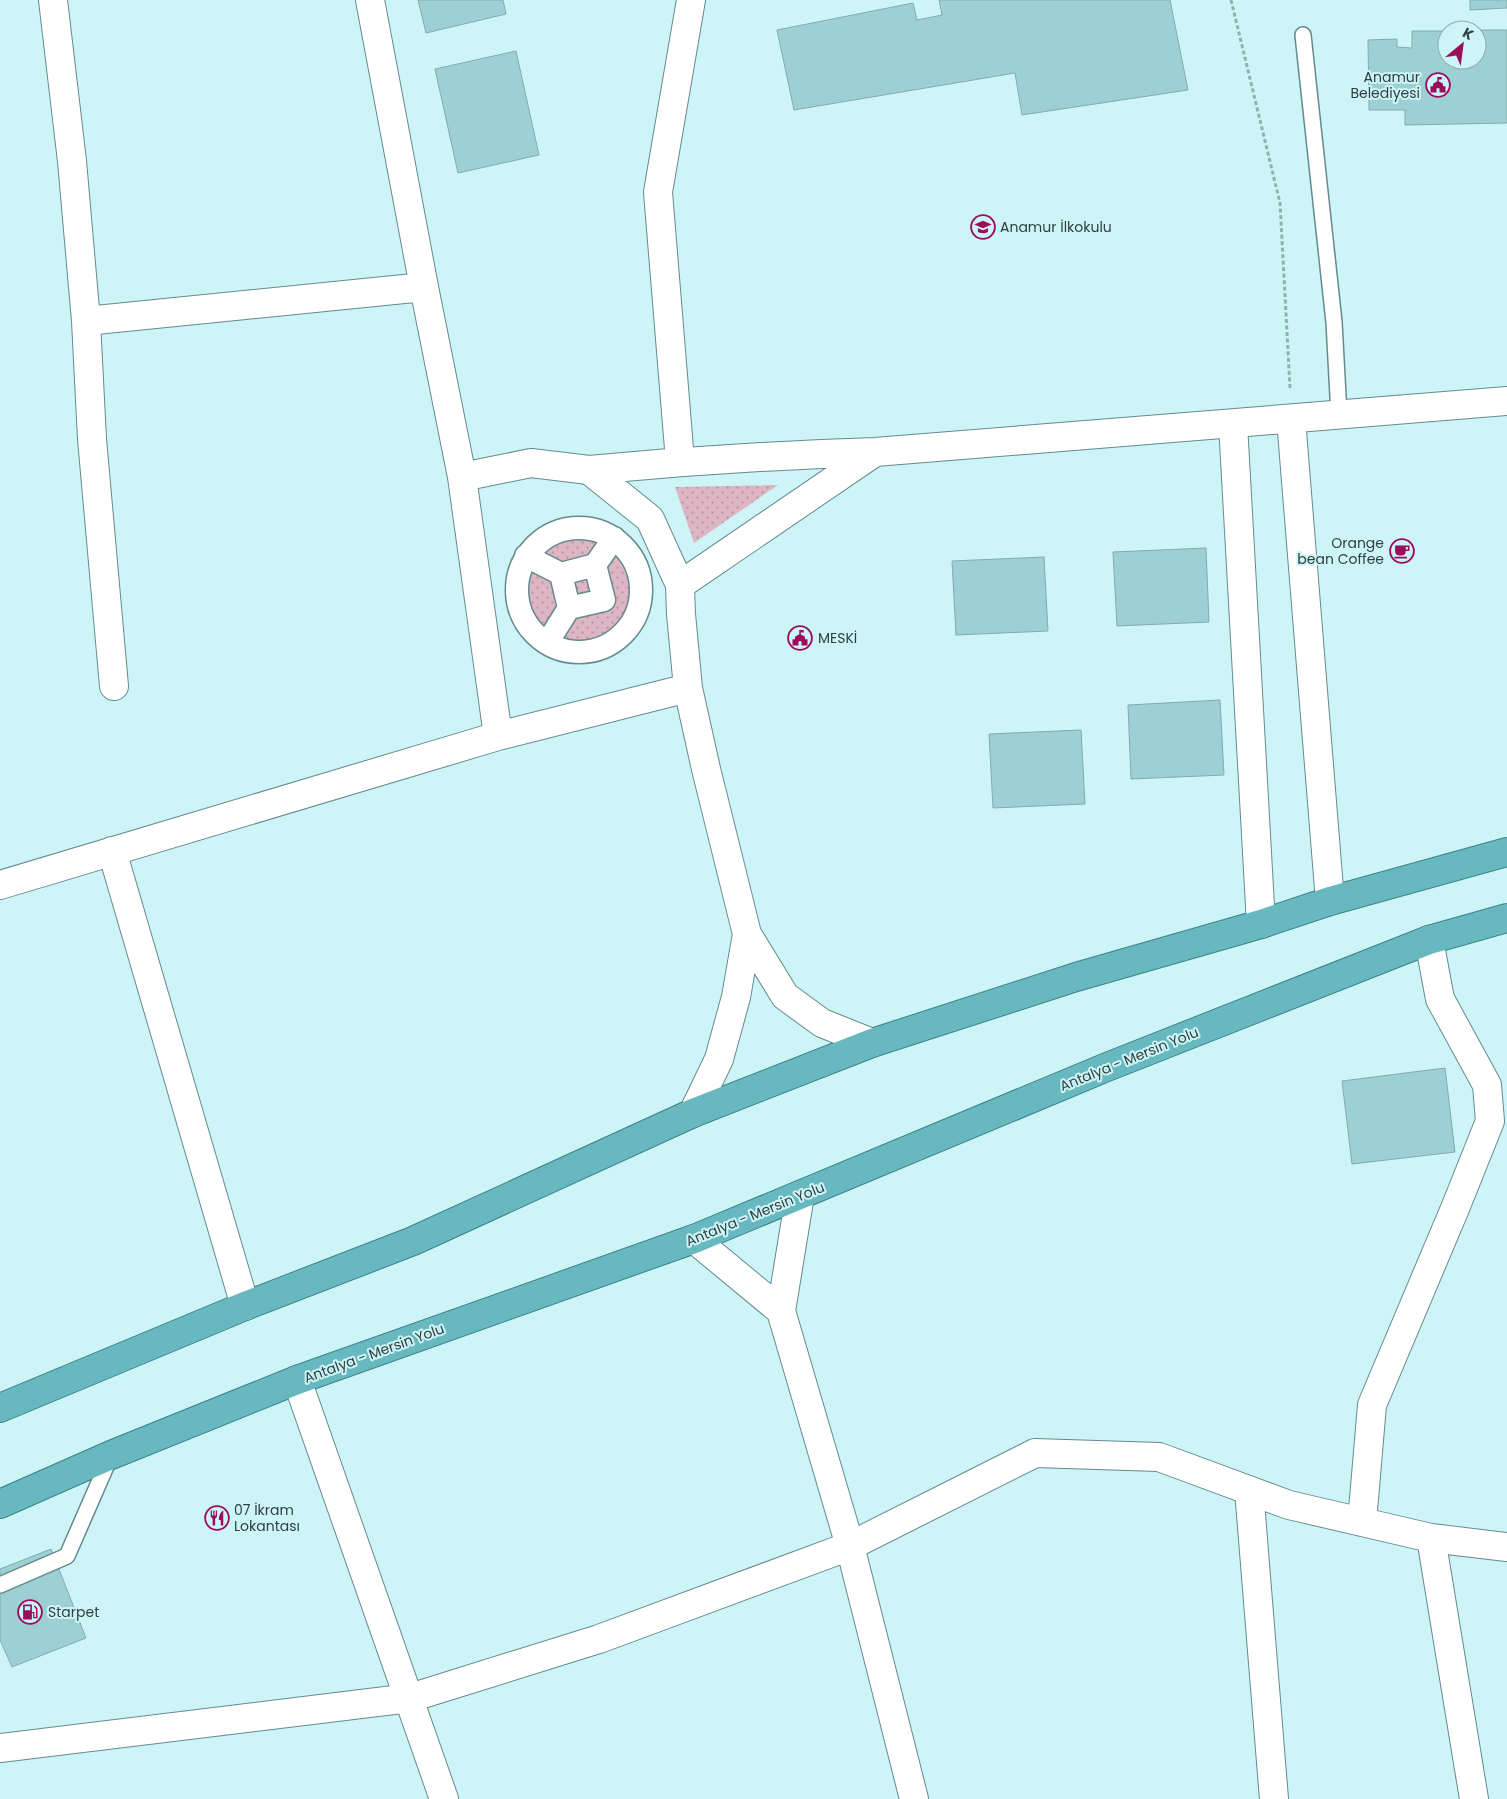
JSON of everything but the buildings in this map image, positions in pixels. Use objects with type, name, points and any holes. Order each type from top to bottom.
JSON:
[{"type":"highway","points":[[0,1408],[245,1306],[413,1241],[693,1113],[872,1044],[1076,977],[1261,924],[1330,901],[1507,852]]},
{"type":"highway","name":"Antalya - Mersin Yolu","points":[[0,1504],[111,1455],[297,1380],[694,1239],[1107,1067],[1429,940],[1507,918]]},
{"type":"street","points":[[53,0],[72,161],[86,321],[92,439],[114,686]]},
{"type":"street","points":[[370,0],[462,477],[498,736]]},
{"type":"street","points":[[680,461],[658,192],[691,0]]},
{"type":"street","points":[[86,321],[424,287]]},
{"type":"street","points":[[462,477],[531,463],[589,470],[680,461],[875,452],[1507,401]]},
{"type":"street","points":[[1291,419],[1330,901]]},
{"type":"street","points":[[1233,424],[1261,924]]},
{"type":"street","points":[[680,585],[875,452]]},
{"type":"street","points":[[589,470],[650,519],[680,585],[688,688],[747,934],[785,996],[822,1023],[872,1044]]},
{"type":"street","points":[[576,527],[596,529],[614,538],[626,548],[635,560],[640,575],[642,590],[635,620],[622,636],[605,647],[586,652],[566,651],[547,643],[532,631],[521,613],[516,594],[518,574],[526,556],[539,541],[557,531],[576,527]]},
{"type":"street","points":[[526,556],[560,574],[595,565],[614,538]]},
{"type":"street","points":[[595,565],[604,600],[635,620]]},
{"type":"street","points":[[560,574],[569,608]]},
{"type":"street","points":[[547,643],[569,608],[604,600]]},
{"type":"street","points":[[0,885],[498,736],[688,688]]},
{"type":"street","points":[[112,851],[245,1306]]},
{"type":"street","points":[[693,1113],[718,1059],[736,997],[747,934]]},
{"type":"street","points":[[1362,1522],[1372,1405],[1490,1121],[1487,1084],[1440,1000],[1429,940]]},
{"type":"street","points":[[800,1195],[781,1311],[850,1546],[914,1799]]},
{"type":"street","points":[[694,1239],[781,1311]]},
{"type":"street","points":[[297,1380],[444,1799]]},
{"type":"street","points":[[0,1748],[410,1698],[599,1639],[850,1546],[1035,1453],[1159,1457],[1289,1505],[1431,1538],[1507,1547]]},
{"type":"street","points":[[1249,1490],[1274,1799]]},
{"type":"street","points":[[1431,1538],[1474,1799]]},
{"type":"lane","points":[[1303,35],[1334,322],[1339,415]]},
{"type":"lane","points":[[0,1585],[68,1556],[111,1455]]},
{"type":"path","points":[[1231,0],[1280,203],[1291,419]]},
{"type":"shaded area","points":[[778,485],[694,543],[675,487]]},
{"type":"shaded area","points":[[579,535],[589,536],[609,544],[617,551],[624,559],[632,579],[632,599],[624,619],[617,627],[609,634],[589,642],[579,643],[569,642],[549,634],[541,627],[534,619],[526,599],[525,589],[526,579],[534,559],[541,551],[549,544],[569,536]]},
{"type":"place","name":"Anamur Belediyesi","points":[[1438,85]]},
{"type":"place","name":"Anamur İlkokulu","points":[[983,227]]},
{"type":"place","name":"Orange bean Coffee","points":[[1402,551]]},
{"type":"place","name":"MESKİ","points":[[800,638]]},
{"type":"place","name":"07 İkram Lokantası","points":[[217,1518]]},
{"type":"place","name":"Starpet","points":[[30,1612]]}]
